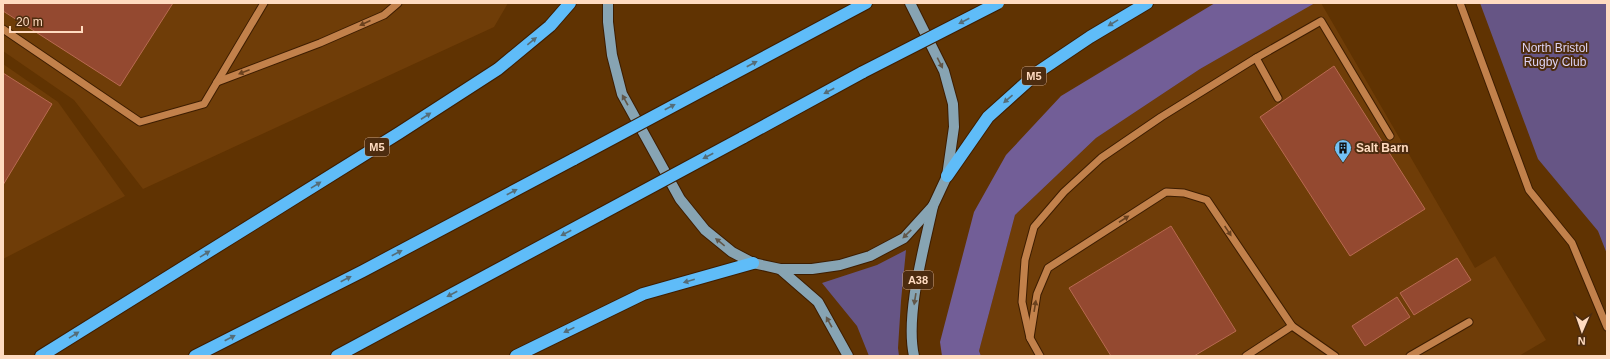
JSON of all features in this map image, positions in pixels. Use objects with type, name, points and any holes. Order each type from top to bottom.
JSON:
[{"type":"highway","name":"M5","points":[[41,356],[399,133],[498,69],[550,26],[570,3]]},
{"type":"highway","points":[[195,356],[370,267],[866,3]]},
{"type":"highway","points":[[336,356],[863,72],[998,3]]},
{"type":"highway","name":"M5","points":[[947,176],[988,117],[1038,72],[1090,37],[1147,3]]},
{"type":"highway","points":[[516,356],[643,294],[753,263]]},
{"type":"main road","points":[[608,3],[608,22],[612,55],[622,94],[676,192],[705,230],[732,252],[753,263],[780,269],[812,269],[840,265],[870,256],[904,238],[933,206],[947,176],[954,127],[953,104],[944,71],[910,3]]},
{"type":"main road","name":"A38","points":[[914,356],[911,343],[913,313],[933,206]]},
{"type":"main road","points":[[780,269],[818,302],[848,356]]},
{"type":"lane","points":[[3,29],[140,122],[204,104],[264,3]]},
{"type":"lane","points":[[217,82],[327,40],[384,15],[398,3]]},
{"type":"lane","points":[[1460,3],[1529,190],[1572,242],[1607,327]]},
{"type":"lane","points":[[1040,356],[1030,338],[1022,302],[1025,260],[1034,227],[1064,192],[1101,158],[1161,117],[1256,58],[1321,21],[1390,136]]},
{"type":"lane","points":[[1256,58],[1278,98]]},
{"type":"lane","points":[[1030,338],[1037,294],[1048,268],[1166,192],[1184,193],[1207,200],[1292,326],[1335,356]]},
{"type":"lane","points":[[1410,356],[1469,322]]},
{"type":"lane","points":[[1246,356],[1292,326]]},
{"type":"shaded area","points":[[3,3],[508,3],[494,27],[143,189],[74,100],[3,51]]},
{"type":"shaded area","points":[[1215,3],[1315,3],[1200,69],[1096,138],[1015,215],[979,351],[981,356],[942,356],[940,342],[974,212],[1006,155],[1061,96]]},
{"type":"shaded area","points":[[1315,3],[1321,3],[1475,268],[1495,256],[1546,340],[1519,356],[981,356],[979,351],[1015,215],[1096,138],[1200,69]]},
{"type":"shaded area","points":[[3,64],[58,102],[125,196],[3,259]]},
{"type":"green space","name":"North Bristol Rugby Club","points":[[1480,3],[1607,3],[1607,254],[1598,231],[1538,159]]},
{"type":"green space","points":[[906,250],[901,301],[898,348],[899,356],[869,356],[857,326],[822,283],[877,265]]},
{"type":"building","points":[[3,3],[173,3],[120,86],[3,11]]},
{"type":"building","name":"Salt Barn","points":[[1334,66],[1425,209],[1350,256],[1260,117]]},
{"type":"building","points":[[3,73],[52,104],[3,185]]},
{"type":"building","points":[[1171,226],[1236,331],[1194,356],[1111,356],[1069,288]]},
{"type":"building","points":[[1457,258],[1471,280],[1414,315],[1400,293]]},
{"type":"building","points":[[1397,297],[1410,317],[1365,346],[1352,326]]},
{"type":"place","name":"Salt Barn","points":[[1343,163]]}]
